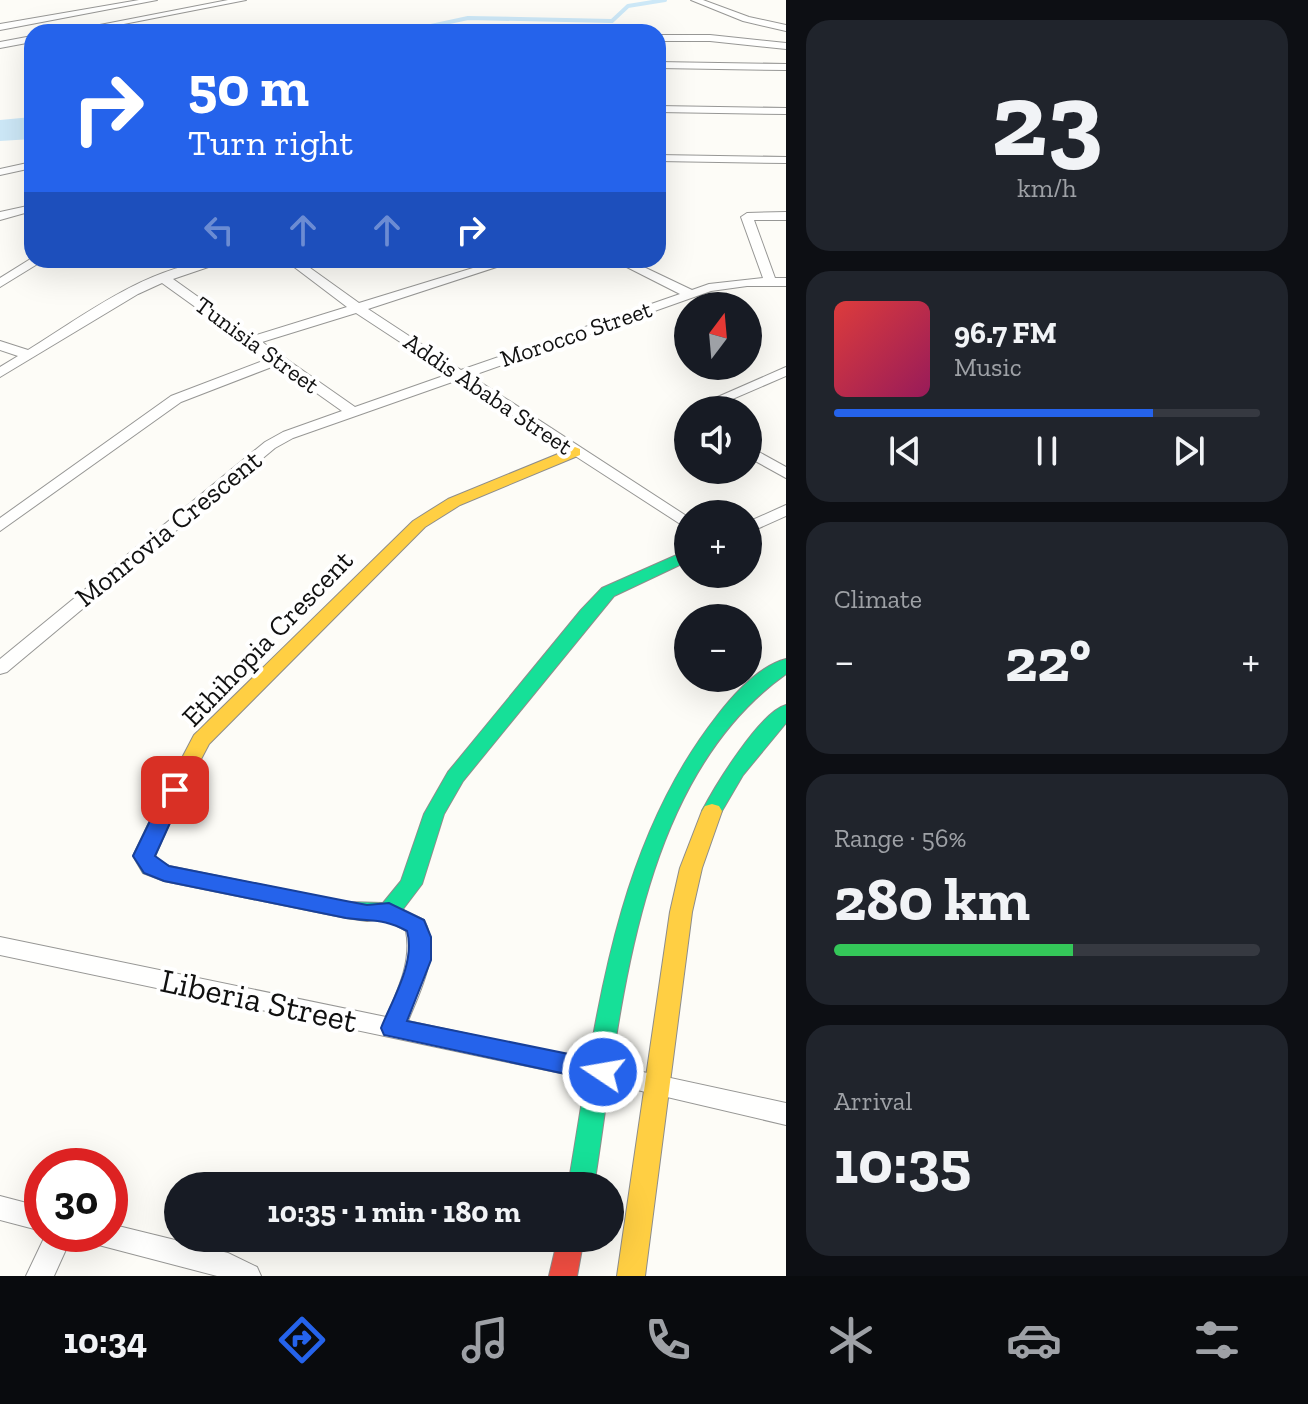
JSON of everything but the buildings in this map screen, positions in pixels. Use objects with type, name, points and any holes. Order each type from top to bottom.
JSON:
[{"type":"street","points":[[0,27],[153,0]]},
{"type":"street","points":[[112,24],[242,0]]},
{"type":"street","points":[[695,0],[746,19],[786,28]]},
{"type":"street","points":[[666,38],[710,38],[786,46]]},
{"type":"street","points":[[0,45],[24,40]]},
{"type":"street","points":[[666,65],[786,67]]},
{"type":"street","points":[[666,109],[786,111]]},
{"type":"street","points":[[666,158],[786,160]]},
{"type":"street","points":[[0,172],[24,167]]},
{"type":"street","points":[[0,216],[24,210]]},
{"type":"street","points":[[770,281],[747,217],[786,216]]},
{"type":"street","points":[[0,283],[25,268]]},
{"type":"street","points":[[0,373],[133,291],[196,268]]},
{"type":"street","name":"Addis Ababa Street","points":[[302,268],[359,309],[674,515]]},
{"type":"street","points":[[250,341],[487,268]]},
{"type":"street","points":[[636,268],[687,292]]},
{"type":"street","name":"Tunisia Street","points":[[163,278],[276,361],[351,411]]},
{"type":"street","name":"Morocco Street","points":[[697,292],[719,285],[786,282]]},
{"type":"street","name":"Morocco Street","points":[[351,411],[674,300]]},
{"type":"street","points":[[0,345],[29,355]]},
{"type":"street","points":[[0,526],[176,399],[276,361]]},
{"type":"street","points":[[728,396],[786,371]]},
{"type":"street","name":"Monrovia Crescent","points":[[0,668],[270,445],[351,411]]},
{"type":"street","name":"Ethihopia Crescent","points":[[389,911],[367,913],[346,910],[164,873],[151,867],[144,856],[149,840],[201,740],[419,524],[454,502],[575,452]]},
{"type":"street","points":[[762,459],[786,473]]},
{"type":"street","points":[[762,521],[786,510]]},
{"type":"street","points":[[393,1028],[419,960],[420,937],[416,926],[389,911],[411,884],[434,814],[455,777],[608,592],[674,561]]},
{"type":"street","points":[[584,1172],[631,909],[664,819],[684,777],[726,715],[745,696],[786,665]]},
{"type":"street","points":[[631,1276],[659,1087],[681,903],[697,839],[739,764],[786,711]]},
{"type":"street","name":"Liberia Street","points":[[0,946],[603,1072],[786,1114]]},
{"type":"street","points":[[0,1208],[24,1214]]},
{"type":"street","points":[[128,1241],[228,1266],[247,1276]]},
{"type":"street","points":[[40,1276],[51,1252]]},
{"type":"street","points":[[563,1276],[568,1252]]},
{"type":"water","points":[[24,118],[24,140],[0,141],[0,120]]},
{"type":"waterway","points":[[440,24],[468,18],[612,21],[628,6],[665,0]]},
{"type":"traffic: fast","points":[[169,802],[144,856],[151,867],[164,873],[346,910],[367,913],[389,911],[411,884],[434,814],[455,777],[587,614],[608,592],[674,561]]},
{"type":"traffic: fast","points":[[583,1172],[626,934],[644,870],[667,810],[697,755],[734,707],[786,665]]},
{"type":"traffic: fast","points":[[712,811],[745,758],[786,711]]},
{"type":"traffic: slow","points":[[169,802],[201,740],[419,524],[454,502],[575,452]]},
{"type":"traffic: slow","points":[[631,1276],[681,912],[691,868],[712,811]]},
{"type":"traffic: jam","points":[[563,1276],[568,1252]]},
{"type":"route","points":[[175,790],[144,856],[151,867],[164,873],[346,910],[367,913],[389,911],[416,926],[420,937],[419,960],[393,1028],[603,1072]]}]
